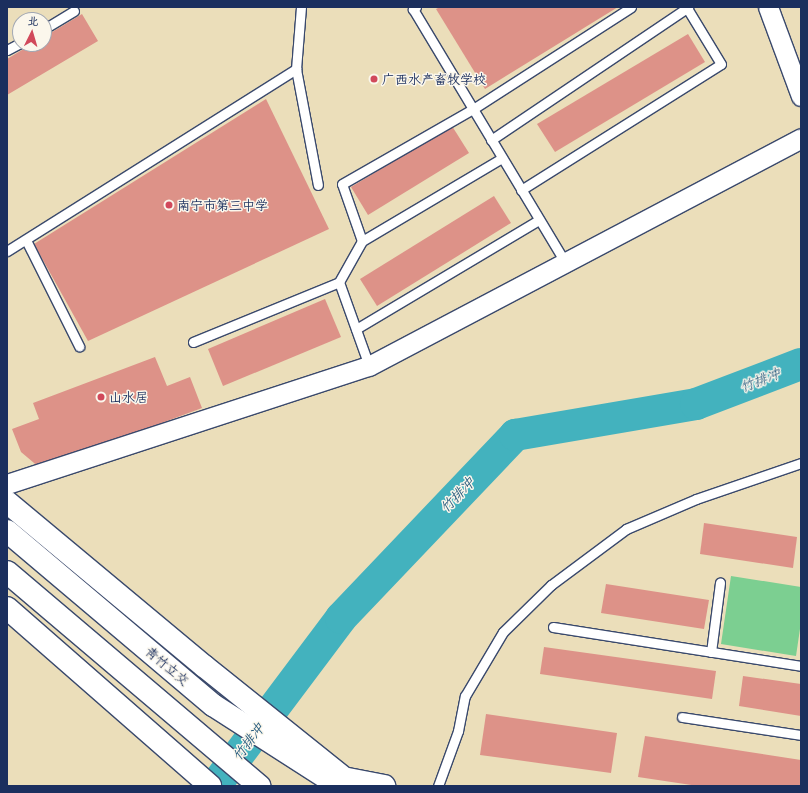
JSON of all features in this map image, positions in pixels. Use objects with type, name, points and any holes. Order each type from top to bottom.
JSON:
[{"type":"main road","points":[[7,502],[347,784],[384,786]]},
{"type":"main road","name":"青竹立交","points":[[7,531],[212,705],[347,784]]},
{"type":"main road","points":[[7,572],[258,786]]},
{"type":"main road","points":[[7,608],[210,786]]},
{"type":"street","points":[[768,7],[801,96]]},
{"type":"street","points":[[7,484],[369,366],[566,264],[801,138]]},
{"type":"lane","points":[[301,7],[296,69],[318,185]]},
{"type":"lane","points":[[416,7],[413,9],[566,264]]},
{"type":"lane","points":[[362,241],[342,184],[473,109],[630,7]]},
{"type":"lane","points":[[491,140],[687,8],[721,64],[521,190]]},
{"type":"lane","points":[[52,24],[74,11]]},
{"type":"lane","points":[[7,251],[296,69]]},
{"type":"lane","points":[[193,342],[339,282],[362,241],[502,158]]},
{"type":"lane","points":[[356,329],[539,220]]},
{"type":"lane","points":[[26,240],[79,346]]},
{"type":"lane","points":[[339,282],[369,366]]},
{"type":"lane","points":[[438,786],[458,731],[465,696],[502,632],[551,585],[626,529],[696,499],[801,463]]},
{"type":"lane","points":[[711,652],[720,583]]},
{"type":"lane","points":[[553,627],[801,666]]},
{"type":"lane","points":[[682,717],[801,735]]},
{"type":"green space","points":[[731,576],[801,587],[801,622],[796,656],[721,644]]},
{"type":"building","points":[[440,7],[618,7],[485,89],[436,9]]},
{"type":"building","points":[[82,14],[98,41],[7,95],[7,59],[19,52],[52,52],[52,32]]},
{"type":"building","points":[[688,34],[705,62],[555,152],[537,124]]},
{"type":"building","points":[[266,99],[329,229],[88,341],[34,244]]},
{"type":"building","points":[[452,126],[469,153],[368,215],[351,187]]},
{"type":"building","points":[[494,196],[511,223],[377,306],[360,279]]},
{"type":"building","points":[[325,299],[341,337],[223,386],[208,349]]},
{"type":"building","points":[[155,357],[167,386],[190,377],[202,408],[40,468],[21,452],[12,429],[39,419],[33,403]]},
{"type":"building","points":[[704,523],[797,537],[793,568],[700,554]]},
{"type":"building","points":[[606,584],[709,600],[704,629],[601,613]]},
{"type":"building","points":[[544,647],[716,671],[712,699],[540,674]]},
{"type":"building","points":[[743,676],[801,684],[801,716],[739,706]]},
{"type":"building","points":[[486,714],[617,733],[611,773],[480,755]]},
{"type":"building","points":[[645,736],[801,760],[801,786],[698,786],[638,777]]},
{"type":"waterway","name":"竹排冲","points":[[215,786],[341,618],[515,435],[696,404],[801,364]]},
{"type":"place","name":"广西水产畜牧学校","points":[[374,79]]},
{"type":"place","name":"南宁市第三中学","points":[[169,205]]},
{"type":"place","name":"山水居","points":[[101,397]]}]
